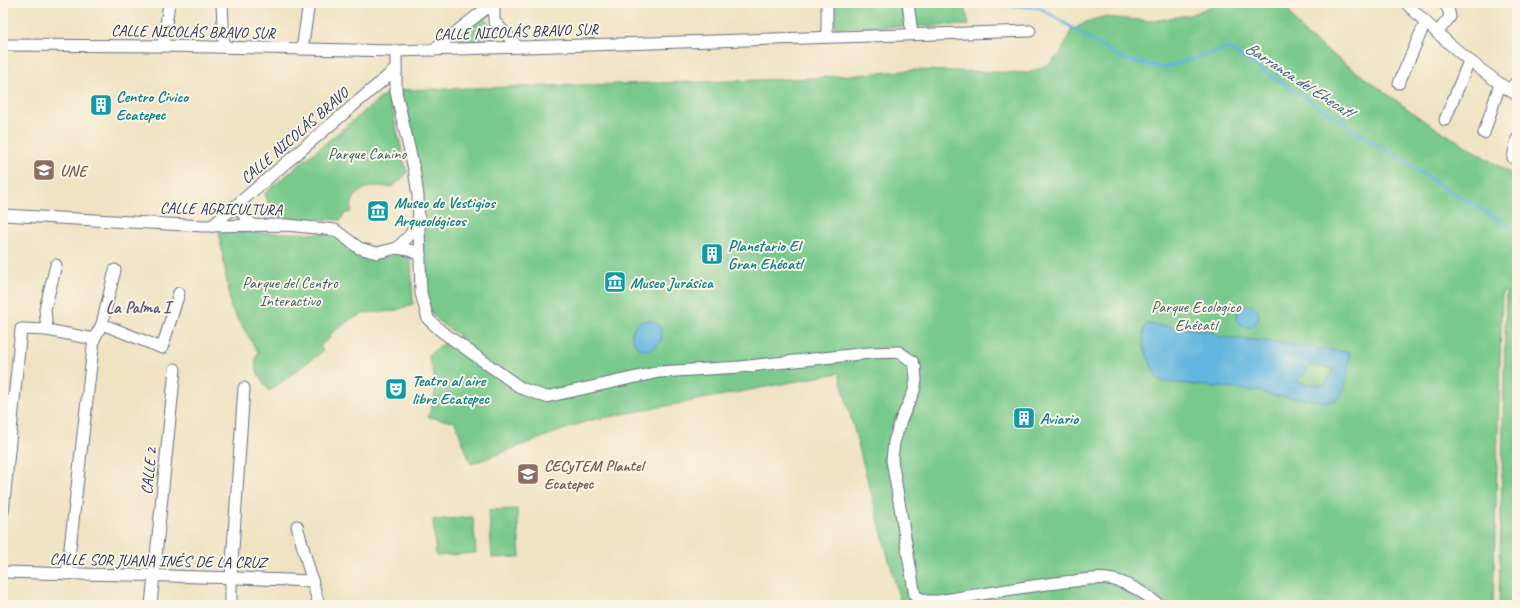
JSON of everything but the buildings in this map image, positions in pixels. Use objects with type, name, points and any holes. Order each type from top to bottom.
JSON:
[{"type":"street","points":[[163,46],[169,3]]},
{"type":"street","points":[[222,3],[224,47]]},
{"type":"street","points":[[302,49],[309,3]]},
{"type":"street","points":[[493,3],[494,21],[518,47]]},
{"type":"street","points":[[432,50],[493,3]]},
{"type":"street","points":[[827,3],[827,37]]},
{"type":"street","points":[[908,3],[912,34]]},
{"type":"street","points":[[1406,3],[1469,61],[1509,90]]},
{"type":"street","points":[[1437,33],[1450,17],[1450,12],[1443,3]]},
{"type":"street","points":[[1399,83],[1425,22]]},
{"type":"street","name":"CALLE NICOLÁS BRAVO SUR","points":[[3,45],[163,46],[396,51],[1030,31]]},
{"type":"street","points":[[396,51],[396,92],[414,169],[418,196],[421,294],[428,319],[521,388],[546,397],[659,372],[740,367],[869,352],[899,352],[912,361],[915,367],[916,380],[914,391],[901,420],[894,442],[892,460],[916,596],[926,601],[938,601],[1052,583],[1114,579],[1128,584],[1148,596],[1159,605]]},
{"type":"street","points":[[1445,120],[1469,61]]},
{"type":"street","name":"CALLE NICOLÁS BRAVO","points":[[212,226],[396,69]]},
{"type":"street","points":[[1484,133],[1509,90],[1517,81]]},
{"type":"street","points":[[1513,158],[1517,139]]},
{"type":"street","points":[[238,204],[242,213],[253,226]]},
{"type":"street","name":"CALLE AGRICULTURA","points":[[3,215],[212,226],[287,226],[335,230],[359,248],[377,253],[397,248]]},
{"type":"street","points":[[397,248],[410,235],[419,221]]},
{"type":"street","points":[[397,248],[409,250],[420,255]]},
{"type":"street","points":[[47,330],[44,309],[56,264]]},
{"type":"street","points":[[67,574],[94,339],[102,324],[115,270]]},
{"type":"street","points":[[102,324],[162,348],[179,292]]},
{"type":"street","points":[[3,512],[8,401],[21,329],[47,330],[94,339]]},
{"type":"street","name":"CALLE 2","points":[[151,605],[176,368]]},
{"type":"street","points":[[231,605],[231,577],[244,388]]},
{"type":"street","points":[[297,526],[319,605]]},
{"type":"street","name":"CALLE SOR JUANA INÉS DE LA CRUZ","points":[[3,572],[153,577],[231,577],[312,581]]},
{"type":"green space","points":[[835,3],[964,3],[969,25],[835,28]]},
{"type":"green space","name":"Parque Ecologico Ehécatl","points":[[1220,3],[1288,3],[1292,16],[1307,36],[1423,120],[1517,177],[1517,605],[1499,605],[1506,292],[1502,291],[1493,605],[901,605],[839,373],[587,421],[471,464],[455,422],[428,417],[435,393],[435,380],[428,355],[447,341],[460,336],[442,324],[433,315],[427,304],[424,283],[421,178],[399,90],[813,78],[916,70],[1028,73],[1049,64],[1060,54],[1071,31],[1088,21],[1104,17],[1152,21],[1189,15]]},
{"type":"green space","points":[[484,15],[499,45],[447,46]]},
{"type":"green space","name":"Parque Canino","points":[[388,92],[407,173],[392,186],[376,186],[366,188],[361,191],[352,202],[351,212],[344,214],[341,220],[273,217],[265,193]]},
{"type":"green space","name":"Parque del Centro Interactivo","points":[[219,232],[333,234],[354,251],[370,258],[386,257],[405,252],[411,263],[413,304],[394,311],[365,313],[351,319],[329,335],[330,338],[320,346],[323,351],[269,391],[256,368],[255,363],[258,352],[231,308]]},
{"type":"green space","points":[[517,509],[520,557],[492,558],[489,510]]},
{"type":"green space","points":[[473,517],[476,553],[436,556],[433,520]]},
{"type":"water","points":[[1248,305],[1256,308],[1259,316],[1256,324],[1248,327],[1240,324],[1237,316],[1240,308]]},
{"type":"water","points":[[647,320],[658,324],[662,335],[658,346],[647,350],[636,346],[632,335],[636,324]]},
{"type":"water","points":[[1147,324],[1209,331],[1220,337],[1285,343],[1300,347],[1350,352],[1348,374],[1344,390],[1335,400],[1328,402],[1269,395],[1259,391],[1164,382],[1157,378],[1143,346],[1144,327]],"holes":[[[1311,365],[1333,368],[1333,371],[1325,385],[1298,383],[1298,380]]]},
{"type":"waterway","name":"Barranca del Ehecatl","points":[[986,3],[1040,8],[1123,59],[1164,68],[1228,48],[1443,187],[1517,230]]},
{"type":"place","name":"Centro Civico Ecatepec","points":[[101,105]]},
{"type":"place","name":"UNE","points":[[44,170]]},
{"type":"place","name":"Museo de Vestigios Arqueológicos","points":[[378,211]]},
{"type":"place","name":"Planetario El Gran Ehécatl","points":[[712,254]]},
{"type":"place","name":"Museo Jurásica","points":[[615,282]]},
{"type":"place","name":"Teatro al aire libre Ecatepec","points":[[396,389]]},
{"type":"place","name":"Aviario","points":[[1024,418]]},
{"type":"place","name":"CECyTEM Plantel Ecatepec","points":[[528,474]]},
{"type":"district","name":"La Palma I","points":[[138,307]]}]
